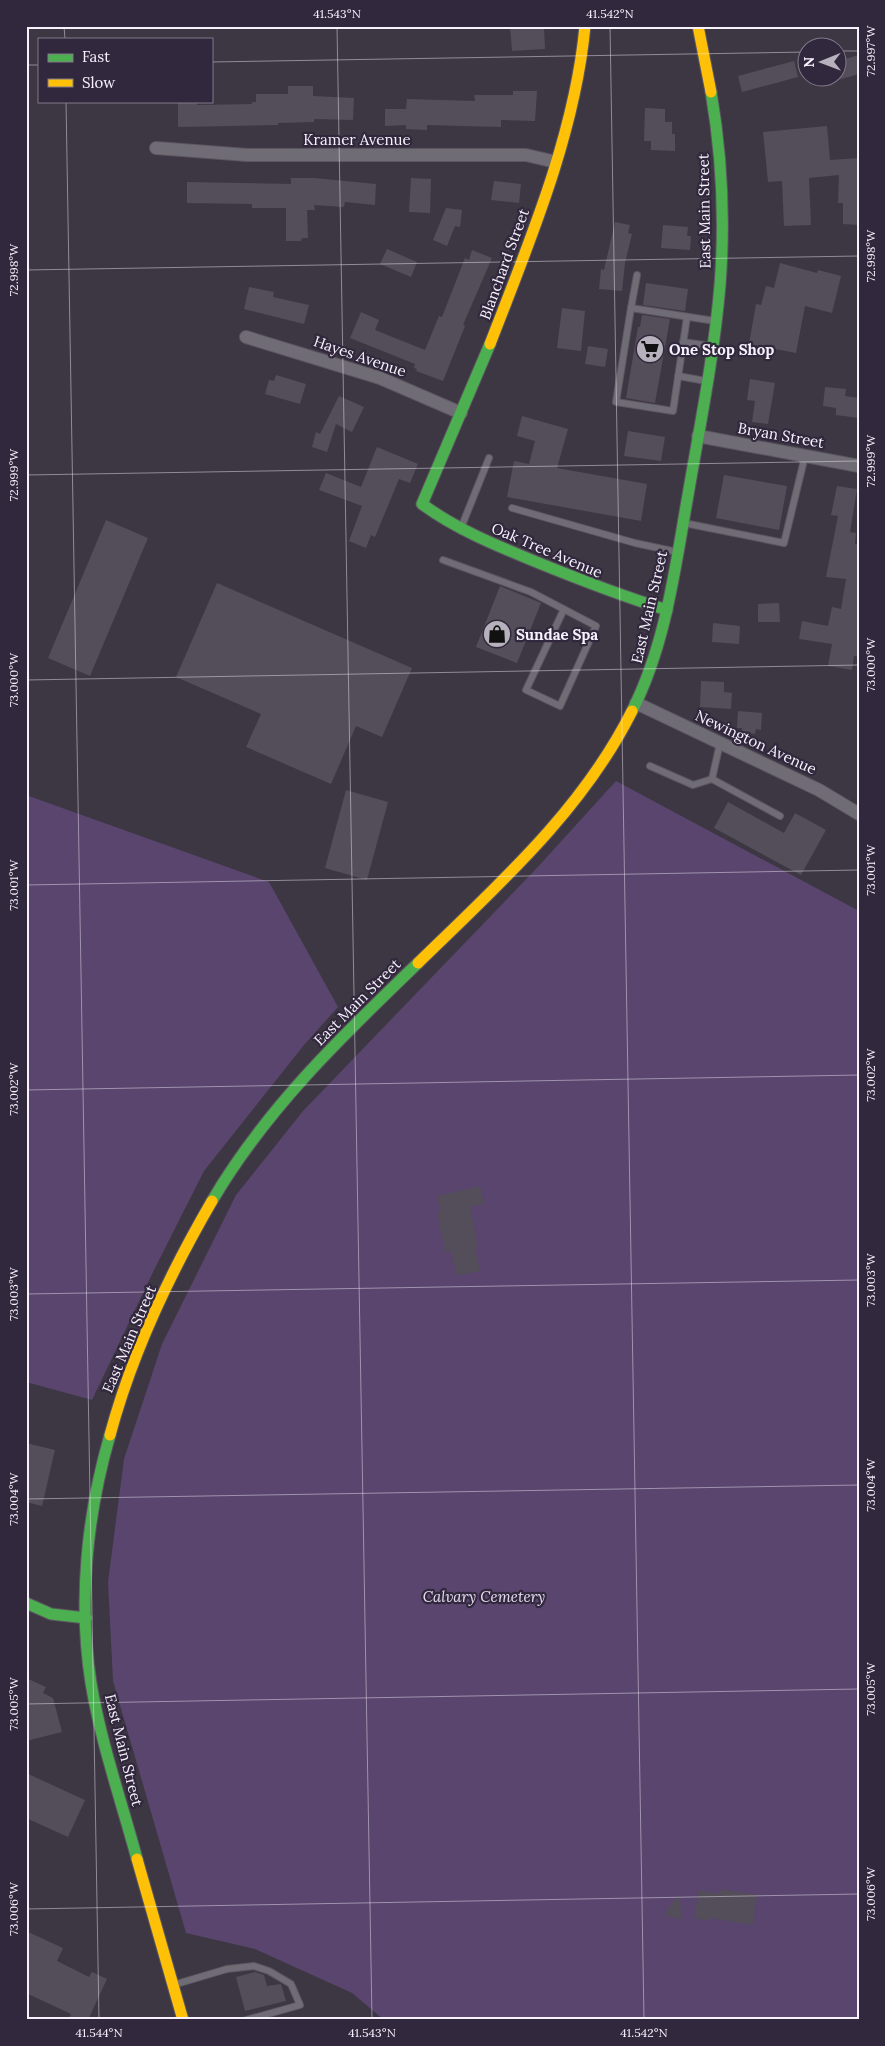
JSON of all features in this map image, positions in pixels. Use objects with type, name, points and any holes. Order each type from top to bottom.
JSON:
[{"type":"main road","name":"Blanchard Street","points":[[422,504],[505,306],[556,162],[569,123],[578,86],[585,26]]},
{"type":"main road","name":"East Main Street","points":[[182,2020],[104,1739],[91,1680],[86,1618],[87,1562],[93,1508],[110,1426],[124,1386],[153,1317],[194,1233],[214,1198],[262,1125],[296,1085],[366,1013],[533,850],[566,813],[604,762],[636,703],[652,662],[667,610],[713,346],[721,270],[721,188],[715,112],[698,26]]},
{"type":"main road","name":"Oak Tree Avenue","points":[[422,504],[461,530],[607,590],[667,610]]},
{"type":"main road","points":[[26,1603],[51,1614],[86,1618]]},
{"type":"street","name":"Kramer Avenue","points":[[156,148],[247,155],[526,155],[539,156],[556,162]]},
{"type":"street","name":"Hayes Avenue","points":[[246,337],[380,378],[461,413]]},
{"type":"street","name":"Bryan Street","points":[[698,436],[859,466]]},
{"type":"street","name":"Newington Avenue","points":[[636,703],[819,790],[859,814]]},
{"type":"lane","points":[[637,275],[616,402],[673,411],[687,317]]},
{"type":"lane","points":[[631,308],[716,321]]},
{"type":"lane","points":[[683,342],[713,346]]},
{"type":"lane","points":[[678,376],[707,381]]},
{"type":"lane","points":[[683,523],[784,543],[805,456]]},
{"type":"lane","points":[[461,530],[489,458]]},
{"type":"lane","points":[[512,508],[635,543],[678,552]]},
{"type":"lane","points":[[443,560],[530,592],[564,609],[596,626],[560,706],[526,690],[564,609]]},
{"type":"lane","points":[[712,779],[720,743]]},
{"type":"lane","points":[[650,766],[693,785],[712,779],[780,816]]},
{"type":"lane","points":[[173,1985],[227,1969],[254,1966],[269,1971],[291,1984],[300,2005],[246,2020]]},
{"type":"green space","name":"Calvary Cemetery","points":[[616,781],[859,911],[859,2020],[384,2020],[352,1993],[255,1949],[186,1933],[113,1681],[108,1582],[124,1459],[162,1344],[236,1195],[303,1111],[535,870]]},
{"type":"green space","points":[[26,795],[269,882],[338,1007],[304,1045],[204,1171],[92,1400],[26,1382]]},
{"type":"building","points":[[510,26],[544,26],[545,49],[512,51]]},
{"type":"building","points":[[859,55],[859,74],[848,77],[848,58]]},
{"type":"building","points":[[794,61],[798,77],[742,92],[738,76]]},
{"type":"building","points":[[288,86],[313,86],[313,96],[354,98],[353,120],[314,119],[314,122],[278,123],[278,125],[178,127],[178,102],[197,102],[197,105],[252,104],[252,102],[256,102],[256,94],[288,94]]},
{"type":"building","points":[[513,91],[537,91],[535,121],[501,120],[501,127],[427,125],[427,130],[406,129],[406,125],[385,126],[385,109],[406,109],[407,99],[475,101],[474,95],[513,95]]},
{"type":"building","points":[[645,108],[665,109],[665,122],[672,122],[672,134],[675,134],[675,151],[651,150],[651,141],[644,141]]},
{"type":"building","points":[[827,126],[830,160],[859,158],[859,225],[843,224],[843,203],[838,203],[839,175],[809,178],[811,225],[784,226],[782,181],[768,182],[763,132]]},
{"type":"building","points":[[291,178],[314,178],[376,184],[375,205],[345,202],[344,207],[314,205],[315,210],[307,210],[308,238],[302,238],[301,241],[286,241],[286,208],[252,208],[252,204],[187,203],[187,182],[291,184]]},
{"type":"building","points":[[411,178],[431,179],[430,213],[409,212]]},
{"type":"building","points":[[494,181],[521,184],[519,203],[491,200]]},
{"type":"building","points":[[446,208],[462,210],[460,227],[455,226],[447,246],[433,240]]},
{"type":"building","points":[[615,222],[630,225],[628,233],[632,234],[625,263],[622,291],[599,289],[601,269],[604,270]]},
{"type":"building","points":[[663,225],[688,227],[687,236],[691,236],[690,250],[661,248]]},
{"type":"building","points":[[387,249],[417,262],[411,277],[380,264]]},
{"type":"building","points":[[472,250],[492,258],[463,325],[465,326],[443,381],[416,371],[417,369],[414,368],[415,364],[350,338],[361,312],[379,320],[375,330],[425,350],[439,316],[442,317],[465,258],[469,260]]},
{"type":"building","points":[[780,263],[817,273],[818,270],[841,276],[832,313],[805,306],[796,353],[749,344],[756,304],[761,305],[766,286],[774,288]]},
{"type":"building","points":[[646,283],[688,289],[685,311],[643,305]]},
{"type":"building","points":[[249,287],[274,292],[273,297],[309,305],[304,324],[244,309]]},
{"type":"building","points":[[562,308],[585,311],[581,351],[557,348]]},
{"type":"building","points":[[642,315],[670,319],[655,403],[626,398],[638,327],[640,327]]},
{"type":"building","points":[[588,346],[608,349],[605,367],[585,364]]},
{"type":"building","points":[[276,375],[306,384],[300,404],[265,394],[269,380],[274,381]]},
{"type":"building","points":[[750,379],[775,383],[768,424],[752,422],[755,401],[747,400]]},
{"type":"building","points":[[825,387],[846,389],[845,396],[859,398],[859,418],[836,415],[836,408],[823,406]]},
{"type":"building","points":[[339,396],[364,407],[352,432],[336,424],[327,452],[312,447],[316,432],[320,434]]},
{"type":"building","points":[[522,416],[568,429],[557,468],[647,484],[641,521],[507,497],[514,461],[529,464],[535,441],[517,436]]},
{"type":"building","points":[[628,431],[665,437],[661,461],[624,456]]},
{"type":"building","points":[[377,447],[418,464],[410,483],[399,479],[375,537],[371,535],[366,548],[349,541],[362,506],[319,490],[326,473],[361,487]]},
{"type":"building","points":[[724,475],[787,486],[779,530],[716,518]]},
{"type":"building","points":[[837,486],[857,489],[850,532],[856,533],[855,544],[859,544],[859,657],[854,656],[852,670],[828,666],[832,644],[799,639],[802,621],[828,626],[832,607],[841,609],[846,579],[826,577],[838,516],[831,515]]},
{"type":"building","points":[[106,520],[148,538],[90,676],[48,658]]},
{"type":"building","points":[[217,583],[412,668],[382,737],[356,726],[331,784],[246,747],[261,714],[176,677]]},
{"type":"building","points":[[500,586],[541,603],[517,663],[476,647]]},
{"type":"building","points":[[779,603],[780,622],[758,622],[758,604]]},
{"type":"building","points":[[713,623],[740,626],[739,644],[712,642]]},
{"type":"building","points":[[701,681],[724,682],[724,692],[732,693],[731,709],[700,707]]},
{"type":"building","points":[[738,711],[762,713],[761,730],[756,729],[755,734],[742,732],[742,728],[737,728]]},
{"type":"building","points":[[346,790],[388,802],[367,880],[325,868]]},
{"type":"building","points":[[728,802],[784,833],[795,813],[826,830],[801,875],[714,828]]},
{"type":"building","points":[[480,1186],[484,1204],[470,1207],[478,1246],[475,1247],[480,1271],[457,1276],[451,1251],[445,1252],[437,1212],[440,1212],[437,1196]]},
{"type":"building","points":[[26,1443],[55,1450],[42,1506],[26,1502]]},
{"type":"building","points":[[26,1678],[46,1687],[43,1693],[53,1698],[62,1732],[26,1741]]},
{"type":"building","points":[[26,1773],[85,1800],[68,1837],[26,1818]]},
{"type":"building","points":[[721,1889],[757,1895],[753,1925],[709,1918],[709,1921],[694,1918],[699,1890],[720,1894]]},
{"type":"building","points":[[679,1894],[682,1920],[664,1915]]},
{"type":"building","points":[[26,1931],[63,1948],[57,1961],[89,1977],[92,1972],[107,1979],[88,2020],[68,2020],[71,2014],[26,1993]]},
{"type":"building","points":[[255,1972],[264,1975],[267,1986],[281,1984],[286,2001],[245,2011],[236,1977]]},
{"type":"traffic: fast","points":[[632,711],[653,659],[668,605],[702,417],[714,338],[720,285],[722,213],[718,140],[711,92]]},
{"type":"traffic: fast","points":[[490,344],[422,504],[462,529],[505,549],[600,587],[667,610]]},
{"type":"traffic: fast","points":[[212,1201],[256,1135],[306,1075],[418,963]]},
{"type":"traffic: fast","points":[[110,1435],[90,1527],[85,1589],[85,1621],[91,1683],[100,1728],[137,1859]]},
{"type":"traffic: fast","points":[[26,1603],[51,1614],[86,1618]]},
{"type":"traffic: slow","points":[[490,344],[535,227],[561,147],[580,67],[585,26]]},
{"type":"traffic: slow","points":[[698,26],[711,92]]},
{"type":"traffic: slow","points":[[418,963],[536,846],[589,782],[612,747],[632,711]]},
{"type":"traffic: slow","points":[[110,1435],[129,1374],[153,1315],[181,1257],[212,1201]]},
{"type":"traffic: slow","points":[[137,1859],[183,2020]]},
{"type":"place","name":"One Stop Shop","points":[[650,349]]},
{"type":"place","name":"Sundae Spa","points":[[497,634]]}]
